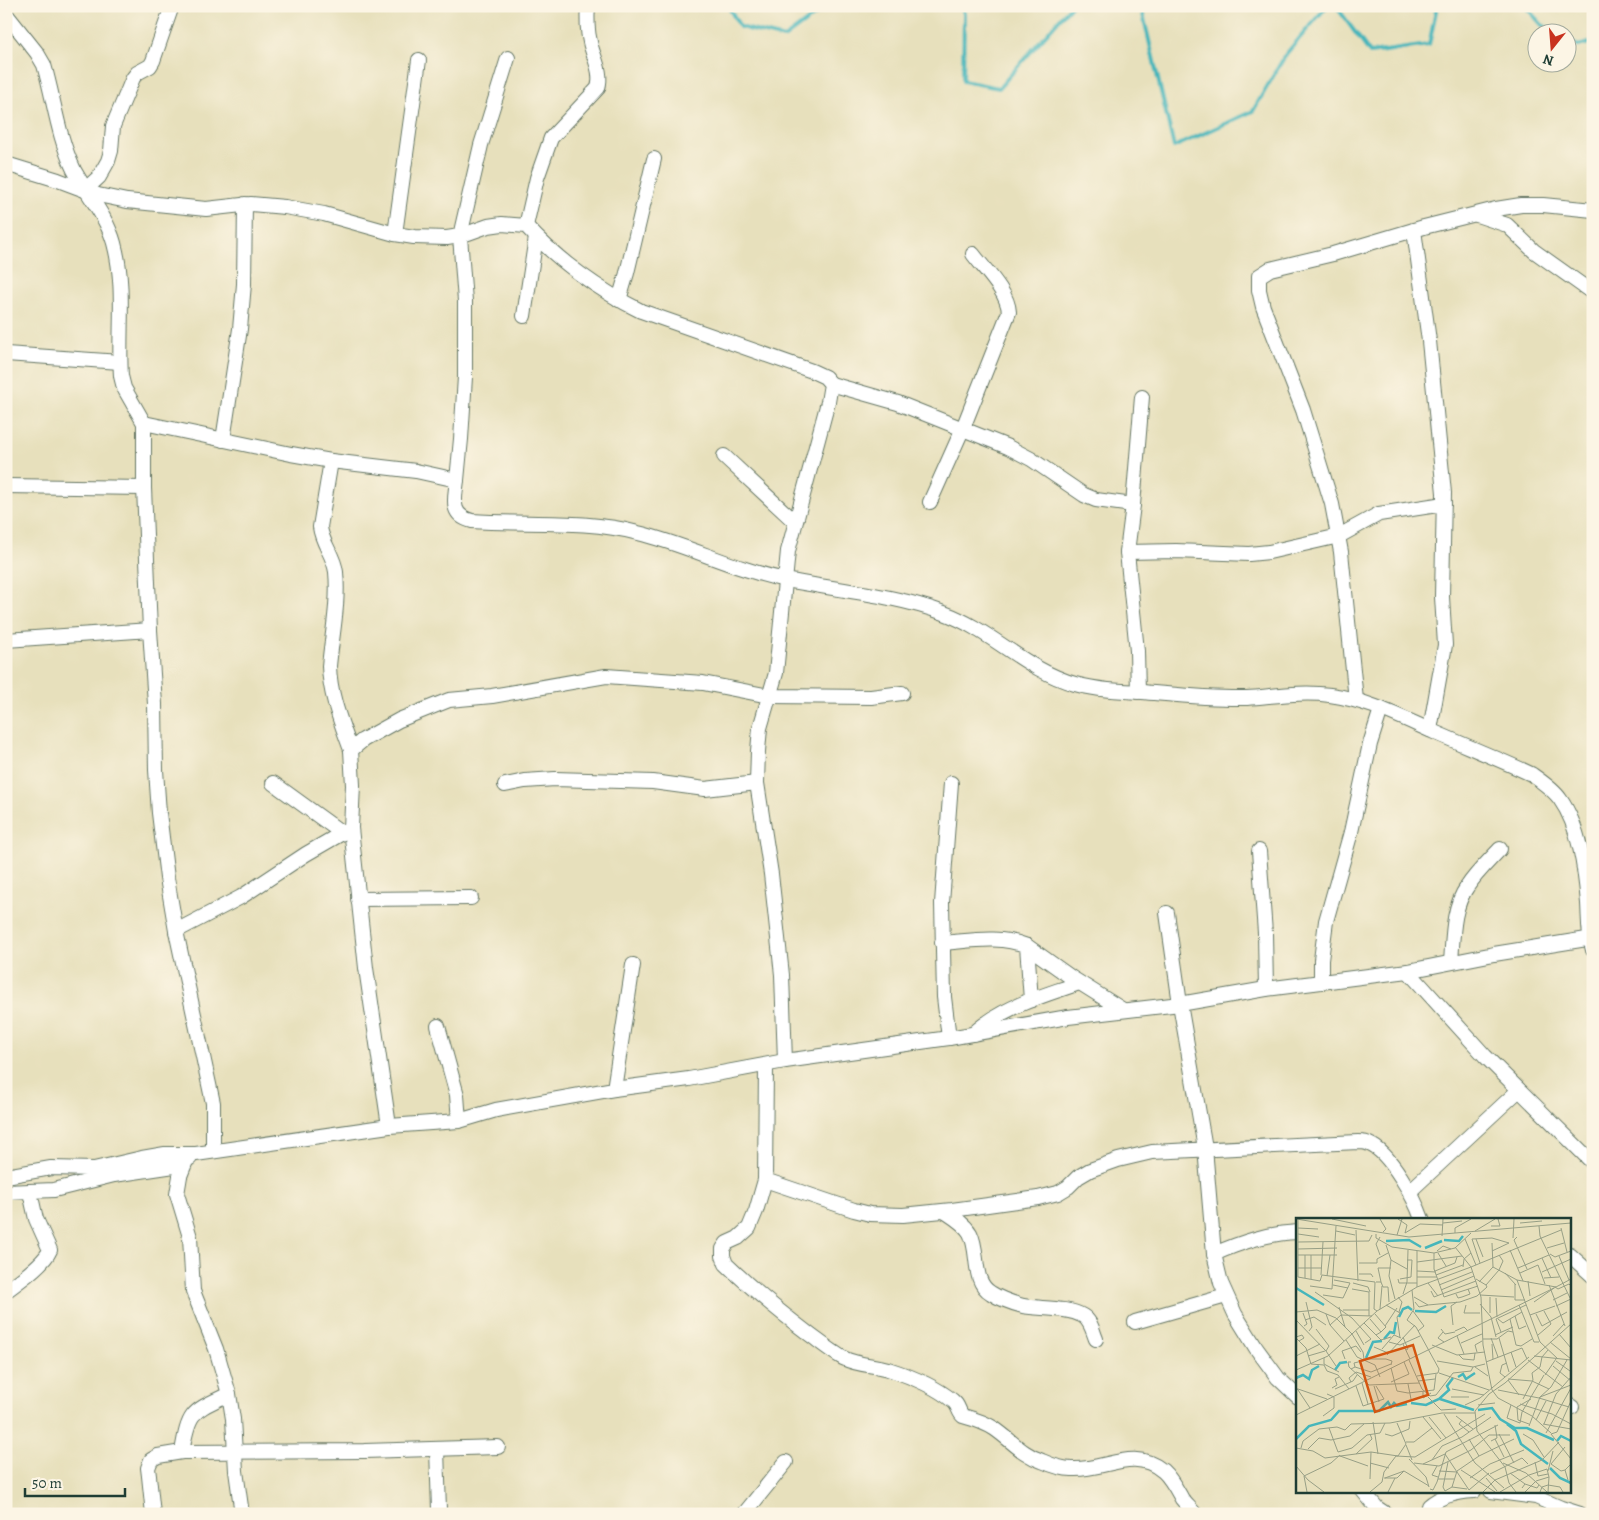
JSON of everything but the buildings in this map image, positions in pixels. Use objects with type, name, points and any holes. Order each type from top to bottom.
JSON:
[{"type":"street","points":[[87,191],[99,177],[108,161],[115,121],[133,78],[137,73],[150,66],[153,61],[172,6]]},
{"type":"street","points":[[526,226],[536,178],[551,138],[598,88],[600,81],[590,42],[587,19],[588,6]]},
{"type":"street","points":[[6,14],[38,53],[44,64],[67,154],[114,242],[117,258],[120,280],[120,362],[124,388],[144,423],[144,488],[158,796],[167,878],[176,931],[213,1103],[213,1150]]},
{"type":"street","points":[[6,1192],[54,1190],[114,1175],[174,1166],[191,1157],[213,1150],[390,1126],[459,1121],[496,1110],[614,1089],[689,1079],[785,1061],[949,1038],[1068,1017],[1180,1004],[1266,989],[1408,971],[1451,962],[1592,942],[1587,887],[1577,839],[1574,826],[1560,798],[1542,781],[1531,774],[1401,716],[1356,700],[1311,693],[1223,698],[1093,688],[1063,680],[1026,660],[985,634],[943,612],[850,590],[784,580],[724,562],[637,532],[563,524],[479,522],[462,518],[457,513],[455,499],[462,439],[465,377],[465,301],[460,236],[482,145],[508,58]]},
{"type":"street","points":[[395,234],[419,60]]},
{"type":"street","points":[[619,300],[654,158]]},
{"type":"street","points":[[6,164],[87,191],[128,201],[184,208],[216,209],[245,204],[265,205],[305,210],[395,234],[433,238],[460,236],[488,226],[512,224],[526,226],[536,238],[583,276],[619,300],[641,311],[812,371],[825,377],[831,384],[898,403],[963,428],[1031,459],[1084,495],[1096,500],[1134,505]]},
{"type":"street","points":[[223,440],[240,329],[244,284],[245,204]]},
{"type":"street","points":[[1356,700],[1338,536],[1328,485],[1263,307],[1259,290],[1259,276],[1270,269],[1333,254],[1473,214],[1521,205],[1543,205],[1593,210]]},
{"type":"street","points":[[1473,214],[1507,225],[1534,251],[1593,293]]},
{"type":"street","points":[[1414,230],[1429,341],[1444,504],[1442,596],[1445,645],[1430,730]]},
{"type":"street","points":[[524,316],[536,238]]},
{"type":"street","points":[[930,502],[963,428],[1009,312],[1005,295],[973,254]]},
{"type":"street","points":[[6,354],[120,362]]},
{"type":"street","points":[[785,1061],[782,975],[770,865],[757,784],[760,728],[776,673],[788,551],[828,402],[831,384]]},
{"type":"street","points":[[1138,692],[1137,651],[1127,552],[1134,505],[1142,397]]},
{"type":"street","points":[[144,423],[253,447],[331,461],[398,468],[457,480]]},
{"type":"street","points":[[724,456],[795,522]]},
{"type":"street","points":[[331,461],[320,528],[321,536],[334,560],[337,588],[329,677],[337,712],[351,750],[353,785],[346,830],[358,899],[366,968],[390,1126]]},
{"type":"street","points":[[6,486],[144,488]]},
{"type":"street","points":[[1127,552],[1176,551],[1248,554],[1295,547],[1338,536],[1379,514],[1444,504]]},
{"type":"street","points":[[6,640],[150,630]]},
{"type":"street","points":[[351,750],[363,740],[399,720],[448,700],[514,692],[586,678],[622,676],[703,683],[769,696],[871,697],[902,693]]},
{"type":"street","points":[[1321,982],[1320,960],[1326,921],[1351,832],[1370,744],[1382,709]]},
{"type":"street","points":[[505,785],[525,781],[555,779],[653,782],[705,789],[757,784]]},
{"type":"street","points":[[273,783],[346,830]]},
{"type":"street","points":[[949,1038],[944,997],[942,892],[951,783]]},
{"type":"street","points":[[176,931],[240,896],[346,830]]},
{"type":"street","points":[[1451,962],[1456,913],[1460,900],[1467,887],[1500,849]]},
{"type":"street","points":[[1259,851],[1265,933],[1266,989]]},
{"type":"street","points":[[358,899],[471,898]]},
{"type":"street","points":[[1167,913],[1180,1004],[1205,1148],[1214,1254],[1221,1283],[1246,1333],[1269,1368],[1296,1395]]},
{"type":"street","points":[[942,943],[999,940],[1027,946],[1079,983],[1123,1010]]},
{"type":"street","points":[[1027,946],[1031,1000]]},
{"type":"street","points":[[614,1089],[633,965]]},
{"type":"street","points":[[1408,971],[1458,1027],[1593,1163]]},
{"type":"street","points":[[973,1034],[992,1018],[1031,1000],[1079,983]]},
{"type":"street","points":[[438,1026],[457,1095],[459,1121]]},
{"type":"street","points":[[766,1065],[765,1180],[749,1228],[738,1238],[727,1243],[723,1249],[726,1264],[782,1313],[830,1350],[845,1359],[863,1365],[887,1369],[935,1389],[958,1405],[961,1414],[985,1423],[1026,1454],[1040,1461],[1072,1469],[1109,1464],[1126,1459],[1143,1460],[1154,1464],[1165,1472],[1184,1502],[1195,1514]]},
{"type":"street","points":[[1410,1191],[1519,1090]]},
{"type":"street","points":[[765,1180],[834,1204],[870,1214],[903,1215],[1038,1198],[1058,1193],[1090,1170],[1136,1154],[1205,1148],[1368,1143],[1382,1153],[1390,1162],[1410,1191],[1422,1218]]},
{"type":"street","points":[[6,1176],[51,1168],[94,1169],[165,1154],[191,1157]]},
{"type":"street","points":[[191,1157],[180,1176],[177,1194],[190,1237],[193,1291],[214,1343],[228,1394],[234,1426],[234,1451],[242,1514]]},
{"type":"street","points":[[6,1290],[30,1272],[47,1256],[50,1250],[36,1219],[30,1192]]},
{"type":"street","points":[[944,1211],[957,1219],[969,1232],[975,1248],[978,1274],[982,1286],[1000,1298],[1022,1306],[1058,1310],[1082,1316],[1091,1326],[1096,1340]]},
{"type":"street","points":[[1214,1254],[1264,1236],[1281,1232],[1296,1232]]},
{"type":"street","points":[[1572,1257],[1593,1276]]},
{"type":"street","points":[[1135,1322],[1226,1296]]},
{"type":"street","points":[[182,1452],[186,1428],[193,1414],[228,1394]]},
{"type":"street","points":[[153,1514],[148,1468],[151,1460],[158,1456],[182,1452],[437,1450],[498,1447]]},
{"type":"street","points":[[437,1450],[439,1510],[437,1514]]},
{"type":"street","points":[[744,1514],[786,1462]]},
{"type":"street","points":[[1364,1492],[1377,1508],[1386,1514]]},
{"type":"street","points":[[1428,1514],[1429,1506],[1439,1499],[1466,1492]]},
{"type":"street","points":[[1498,1492],[1536,1497],[1580,1514]]},
{"type":"waterway","points":[[728,6],[740,27],[784,38],[827,6]]},
{"type":"waterway","points":[[962,6],[964,14],[963,81],[999,88],[1071,6]]},
{"type":"waterway","points":[[1141,6],[1174,147],[1253,111],[1286,54],[1327,6]]},
{"type":"waterway","points":[[1336,6],[1370,53],[1429,45],[1437,6]]},
{"type":"waterway","points":[[1525,6],[1539,22]]},
{"type":"waterway","points":[[1576,45],[1593,42]]}]
